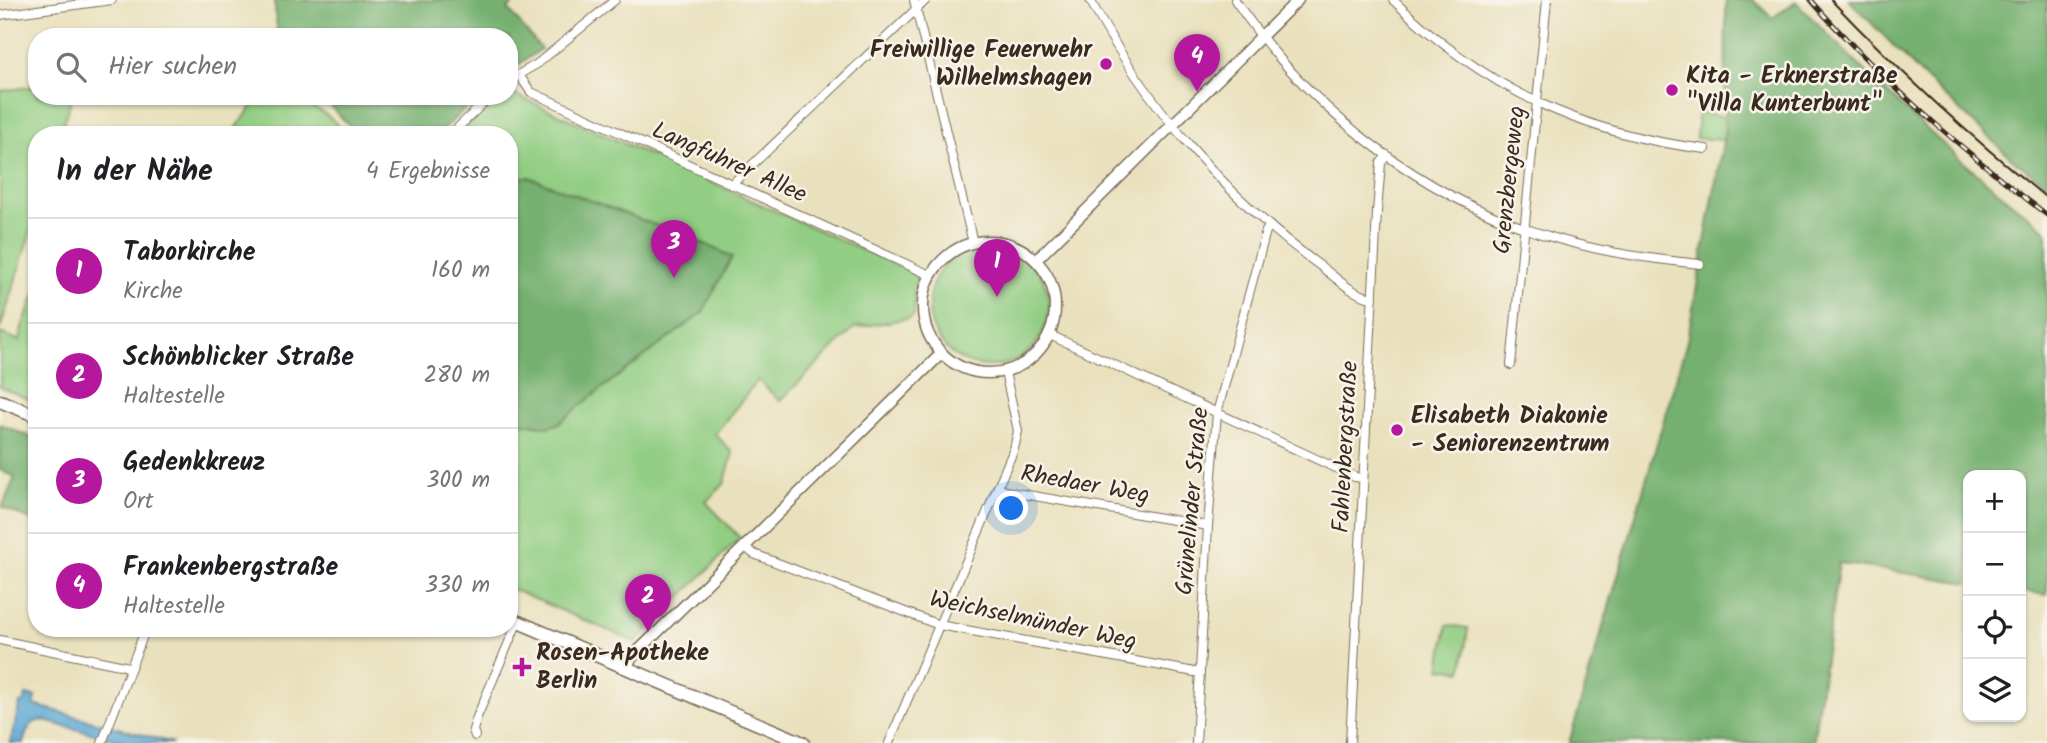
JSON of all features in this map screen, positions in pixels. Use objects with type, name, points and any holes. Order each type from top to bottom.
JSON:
[{"type":"main road","points":[[0,401],[28,412]]},
{"type":"main road","points":[[518,622],[803,743]]},
{"type":"street","points":[[0,15],[112,0]]},
{"type":"street","points":[[519,75],[537,64],[615,0]]},
{"type":"street","points":[[731,185],[915,5],[926,0]]},
{"type":"street","points":[[1090,0],[1133,71],[1172,125],[1219,177],[1270,226],[1350,288],[1373,298]]},
{"type":"street","points":[[1235,0],[1262,36],[1307,87],[1361,136],[1455,197],[1524,228],[1613,253],[1700,264]]},
{"type":"street","points":[[1036,260],[1298,0]]},
{"type":"street","points":[[1393,0],[1460,58],[1537,103],[1612,131],[1706,149]]},
{"type":"street","name":"Grenzbergeweg","points":[[1511,365],[1547,0]]},
{"type":"street","points":[[915,5],[973,243]]},
{"type":"street","name":"Langfuhrer Allee","points":[[519,75],[531,92],[930,275]]},
{"type":"street","points":[[459,126],[482,105]]},
{"type":"street","name":"Fahlenbergstraße","points":[[1350,743],[1381,163],[1387,155]]},
{"type":"street","name":"Grünelinder Straße","points":[[1196,743],[1217,413],[1266,232],[1270,226]]},
{"type":"street","points":[[1001,242],[1024,250],[1036,260],[1046,272],[1054,293],[1055,315],[1050,335],[1032,356],[1005,372],[980,372],[967,369],[942,354],[932,341],[923,310],[924,294],[930,275],[948,255],[973,243],[1001,242]]},
{"type":"street","points":[[1050,335],[1355,477],[1363,478]]},
{"type":"street","points":[[626,668],[631,658],[942,354]]},
{"type":"street","points":[[889,743],[1014,449],[1018,431],[1005,372]]},
{"type":"street","name":"Rhedaer Weg","points":[[998,488],[1208,526]]},
{"type":"street","name":"Weichselmünder Weg","points":[[745,547],[754,554],[939,625],[1200,673]]},
{"type":"street","points":[[103,741],[142,637]]},
{"type":"street","points":[[475,736],[473,730],[477,717],[508,637]]},
{"type":"street","points":[[0,640],[130,667]]},
{"type":"green space","points":[[274,0],[517,0],[508,9],[541,49],[518,65],[518,28],[277,28]]},
{"type":"green space","points":[[1726,0],[1753,0],[1772,18],[1796,2],[1917,121],[2047,231],[2047,595],[2026,592],[2026,470],[1963,470],[1963,582],[1839,563],[1813,743],[1569,743],[1687,341],[1725,131]]},
{"type":"green space","points":[[1849,0],[2047,0],[2047,185],[2012,159],[1922,75]]},
{"type":"green space","points":[[28,87],[28,105],[69,105],[63,126],[28,126],[28,240],[0,329],[0,91]]},
{"type":"green space","points":[[518,96],[912,272],[917,277],[914,315],[854,328],[780,401],[758,380],[715,434],[733,453],[724,484],[706,502],[740,538],[635,642],[518,592],[518,422],[549,427],[559,423],[702,313],[732,257],[529,177],[518,177],[518,126],[466,126],[487,105],[518,105]]},
{"type":"green space","points":[[254,105],[307,105],[327,115],[339,126],[238,126]]},
{"type":"green space","points":[[330,105],[469,105],[447,126],[349,126]]},
{"type":"green space","points":[[1698,113],[1725,117],[1724,140],[1696,138]]},
{"type":"green space","points":[[518,177],[529,177],[732,257],[702,313],[559,423],[549,427],[518,422]]},
{"type":"green space","points":[[989,246],[1012,251],[1031,264],[1044,283],[1049,306],[1044,329],[1031,348],[1012,361],[989,366],[966,361],[947,348],[934,329],[929,306],[934,283],[947,264],[966,251]]},
{"type":"green space","points":[[28,312],[28,399],[0,387],[0,333],[20,341]]},
{"type":"green space","points":[[0,424],[28,436],[28,519],[2,507],[15,477],[0,470]]},
{"type":"green space","points":[[1447,625],[1468,628],[1462,671],[1440,668]]},
{"type":"water","points":[[26,695],[36,697],[34,705],[173,743],[128,743],[41,720],[31,725],[23,743],[10,743],[20,703],[24,702]]},
{"type":"tram line","points":[[1831,0],[1936,103],[2047,198]]},
{"type":"railway","points":[[1811,0],[1866,59],[1924,114],[2047,215]]},
{"type":"place","name":"Freiwillige Feuerwehr Wilhelmshagen","points":[[1106,64]]},
{"type":"place","name":"Kita - Erknerstraße \"Villa Kunterbunt\"","points":[[1672,90]]},
{"type":"place","name":"Frankenbergstraße","points":[[1197,92]]},
{"type":"place","name":"Gedenkkreuz","points":[[674,278]]},
{"type":"place","name":"Taborkirche","points":[[997,297]]},
{"type":"place","name":"Elisabeth Diakonie - Seniorenzentrum","points":[[1397,430]]},
{"type":"place","name":"Schönblicker Straße","points":[[648,632]]},
{"type":"place","name":"Rosen-Apotheke Berlin","points":[[522,667]]}]
